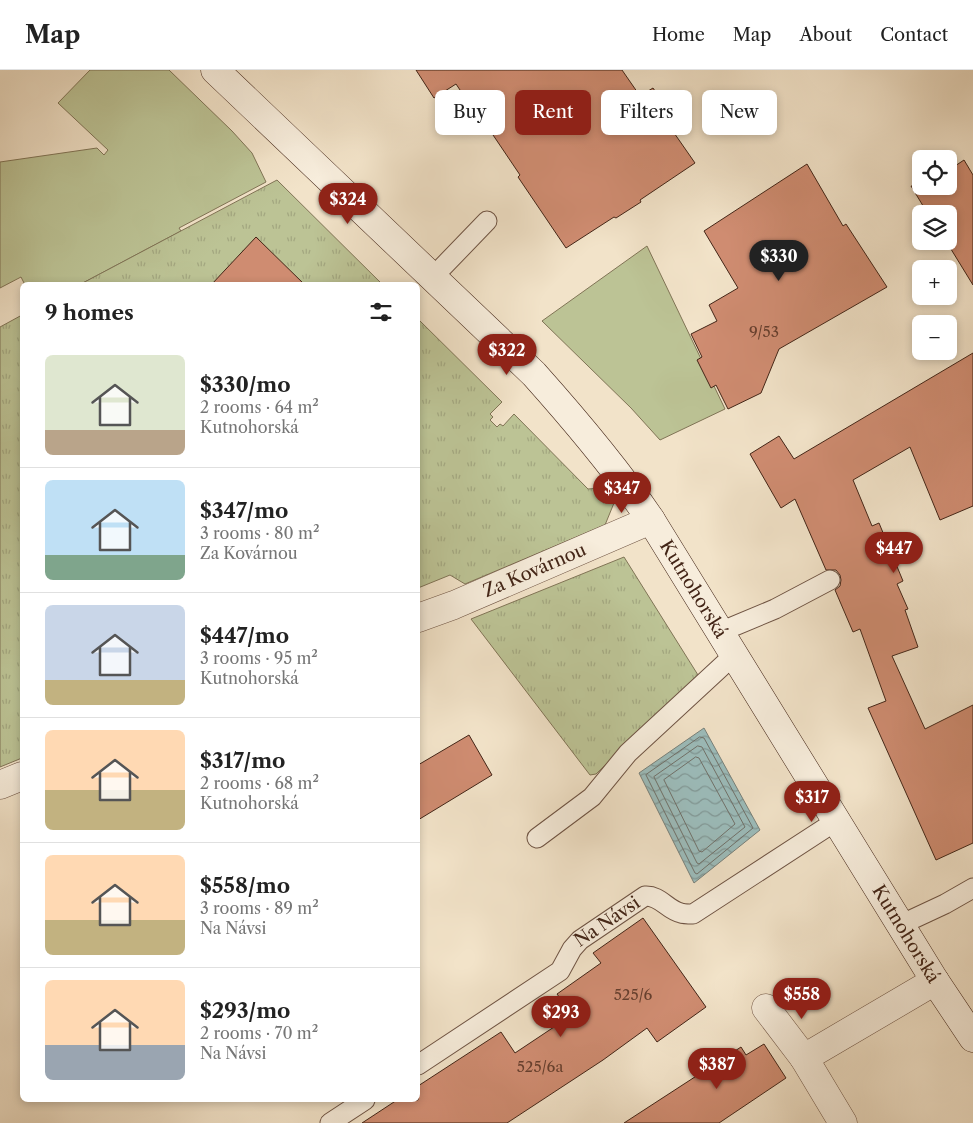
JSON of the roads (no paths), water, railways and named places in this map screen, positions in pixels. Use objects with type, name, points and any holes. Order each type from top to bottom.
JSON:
[{"type":"main road","name":"Kutnohorská","points":[[215,70],[515,355],[563,406],[629,487],[900,925],[973,1038]]},
{"type":"main road","name":"Za Kovárnou","points":[[420,617],[454,605],[651,520]]},
{"type":"main road","points":[[0,786],[20,777]]},
{"type":"main road","points":[[804,1058],[935,981]]},
{"type":"main road","points":[[766,1008],[804,1058],[843,1123]]},
{"type":"lane","points":[[433,277],[487,221]]},
{"type":"lane","points":[[720,632],[775,609],[830,580]]},
{"type":"lane","points":[[537,838],[592,797],[628,753],[734,655]]},
{"type":"lane","name":"Na Návsi","points":[[420,1064],[560,971],[572,949],[580,940],[645,896],[659,899],[680,914],[693,914],[836,821]]},
{"type":"lane","points":[[900,925],[945,904],[973,888]]},
{"type":"lane","points":[[330,1123],[361,1102]]},
{"type":"water","points":[[704,728],[760,830],[694,883],[639,773]]}]
